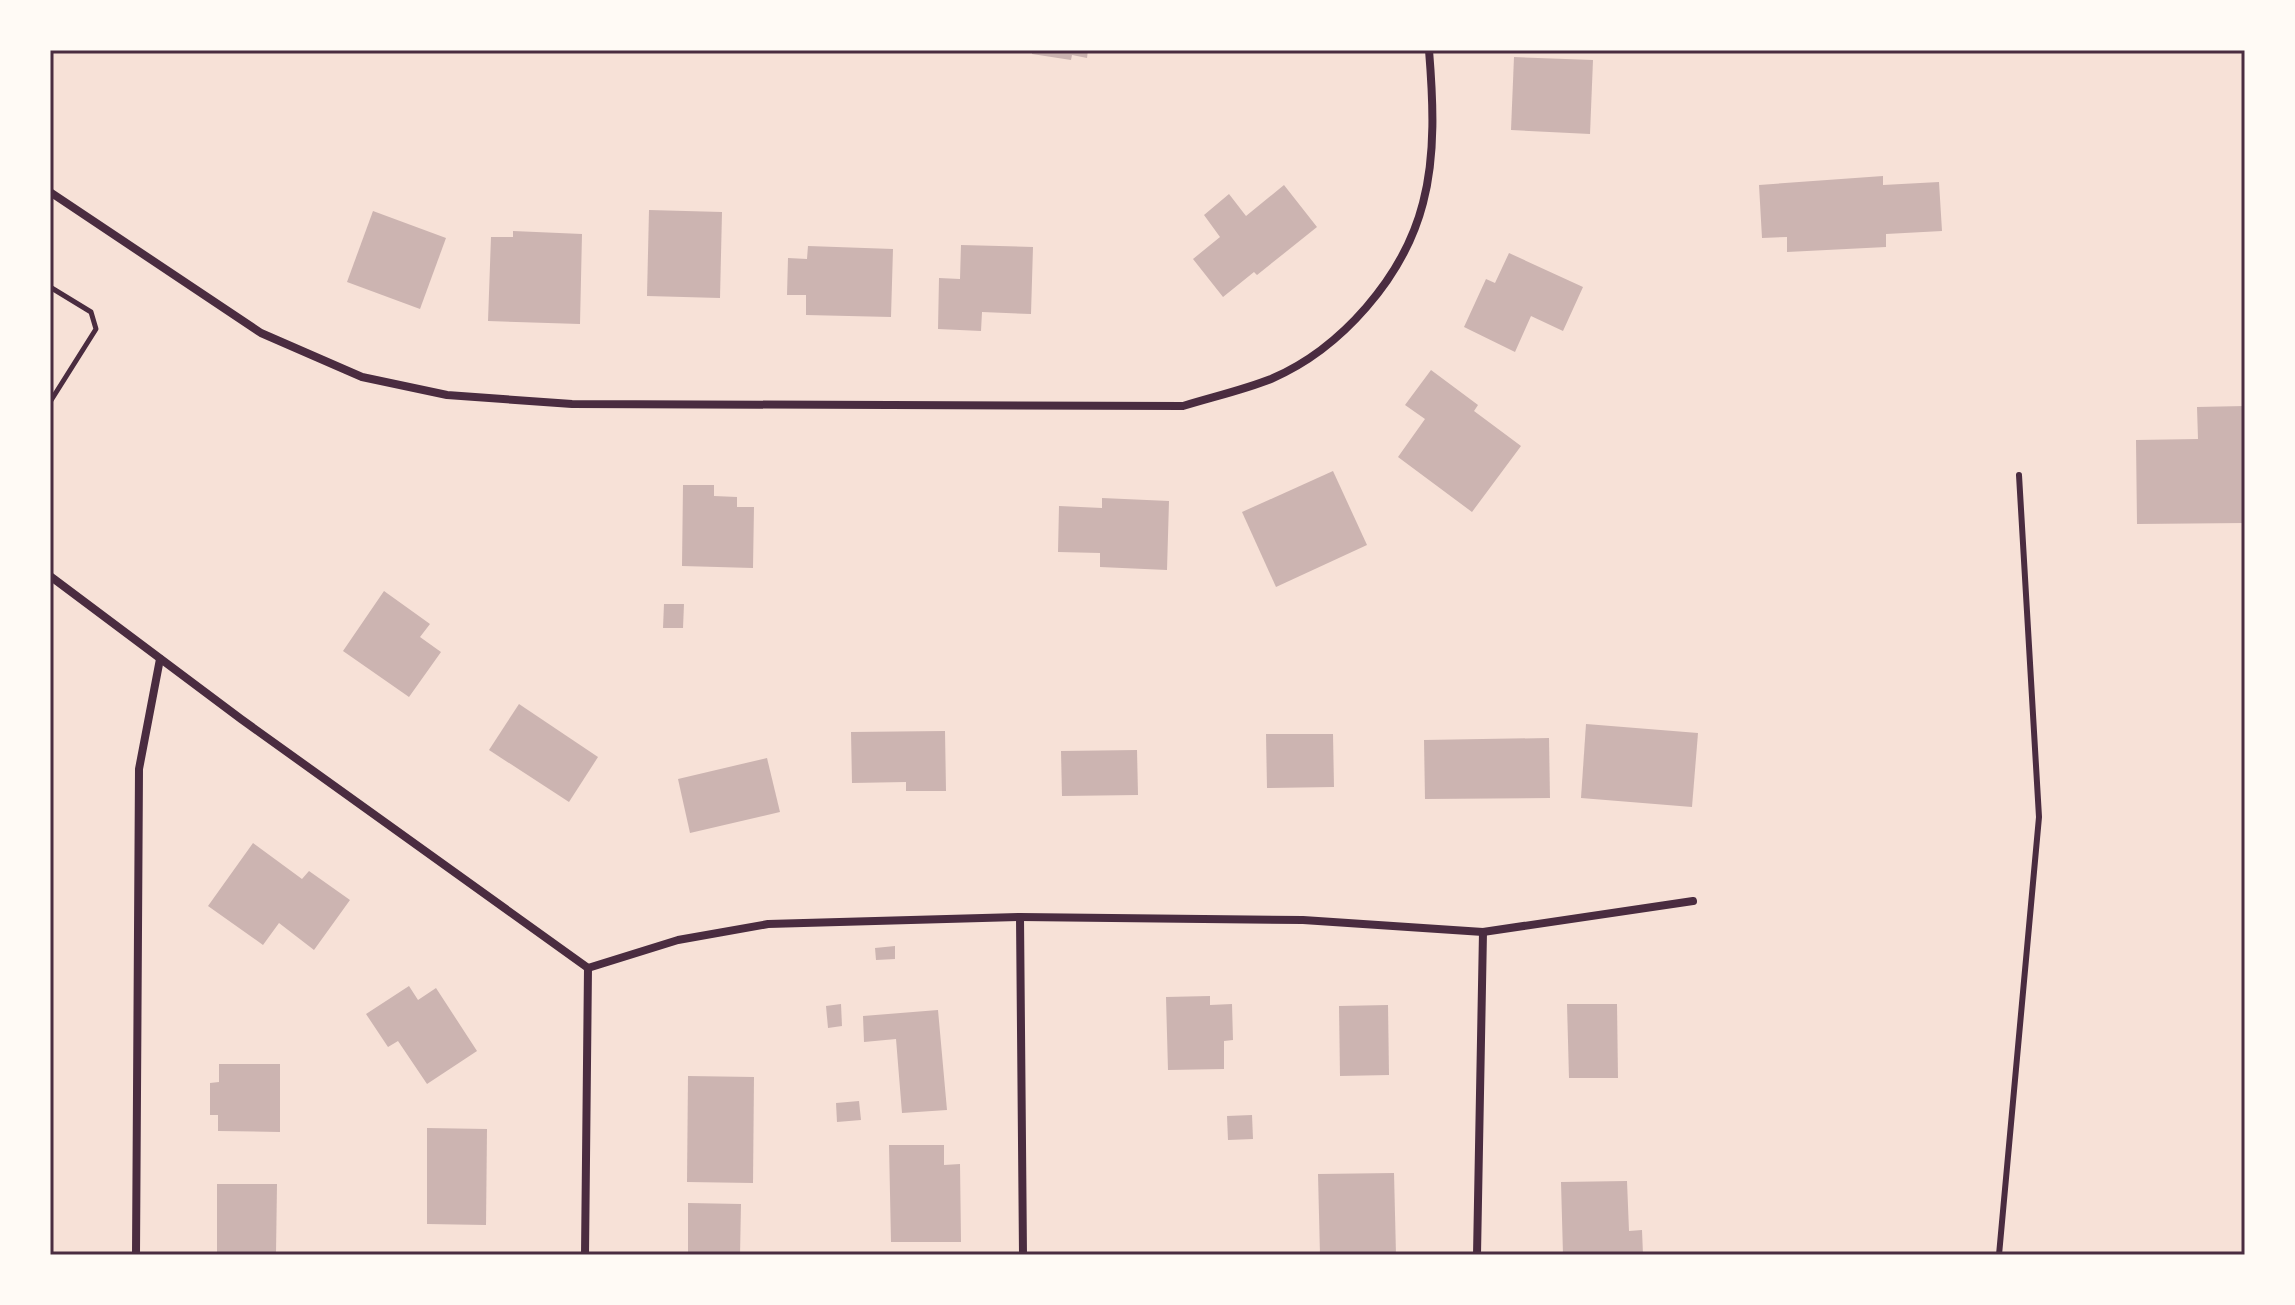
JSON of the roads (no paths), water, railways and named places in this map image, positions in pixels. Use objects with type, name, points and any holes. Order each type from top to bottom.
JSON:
[{"type":"street","points":[[50,192],[261,333],[362,377],[447,395],[572,404],[1183,406],[1271,379],[1309,358],[1377,294],[1403,256],[1423,202],[1433,108],[1429,50]]},
{"type":"street","points":[[50,576],[588,968]]},
{"type":"street","points":[[136,1255],[139,769],[160,659]]},
{"type":"street","points":[[588,968],[678,940],[768,924],[1020,917],[1303,920],[1483,932],[1693,901]]},
{"type":"street","points":[[1020,917],[1023,1255]]},
{"type":"street","points":[[1477,1255],[1483,932]]},
{"type":"street","points":[[585,1255],[588,968]]},
{"type":"lane","points":[[1999,1255],[2039,817],[2019,475]]}]
